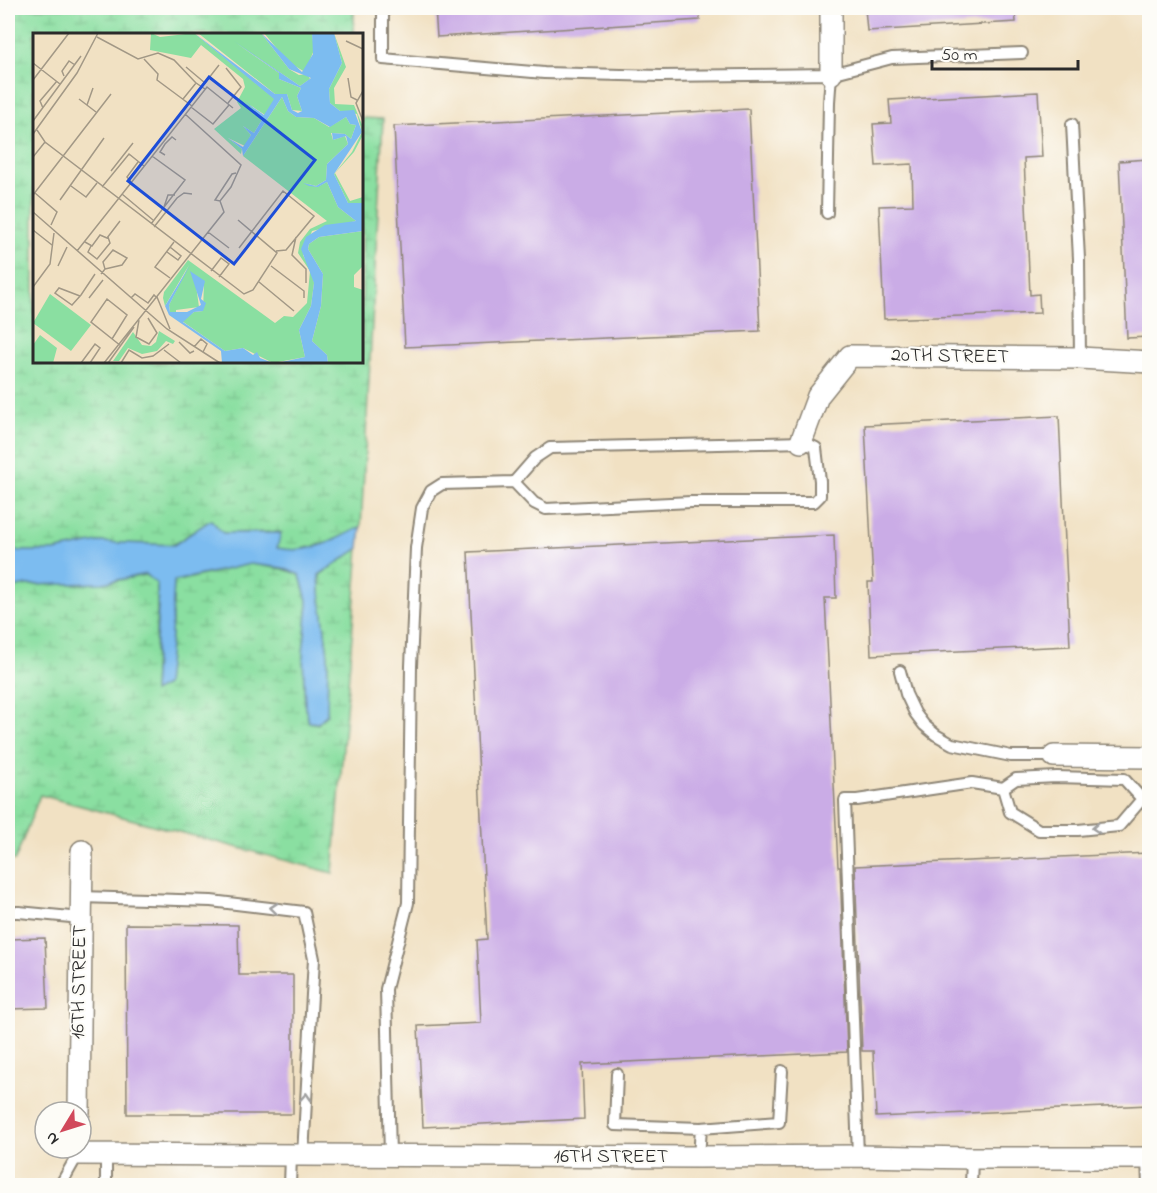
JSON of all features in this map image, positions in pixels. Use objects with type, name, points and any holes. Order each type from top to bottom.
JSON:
[{"type":"street","points":[[831,8],[831,74]]},
{"type":"street","name":"20TH STREET","points":[[801,442],[818,396],[850,356],[1080,358],[1149,362]]},
{"type":"street","points":[[1054,756],[1149,757]]},
{"type":"street","name":"16TH STREET","points":[[79,1100],[82,851]]},
{"type":"street","name":"16TH STREET","points":[[93,1153],[390,1156],[1148,1158]]},
{"type":"lane","points":[[383,8],[383,59],[544,73],[660,76],[831,74],[892,58],[1022,53]]},
{"type":"lane","points":[[827,213],[831,74]]},
{"type":"lane","points":[[1072,124],[1079,259],[1080,358]]},
{"type":"lane","points":[[390,1156],[386,989],[408,903],[411,666],[416,548],[422,508],[431,491],[442,484],[514,482],[535,458],[550,448],[804,442],[816,448],[820,496],[814,502],[691,502],[546,509],[534,503],[514,482]]},
{"type":"lane","points":[[900,671],[906,694],[924,725],[952,744],[1011,756],[1054,756]]},
{"type":"lane","points":[[858,1156],[844,801],[972,783],[1003,788],[1016,779],[1057,777],[1124,779],[1146,799],[1119,826],[1078,830],[1039,830],[1010,812],[1003,788]]},
{"type":"lane","points":[[8,912],[211,901],[304,912],[314,959],[297,1155],[290,1185]]},
{"type":"lane","points":[[617,1074],[615,1125],[701,1128],[779,1122],[782,1071]]},
{"type":"lane","points":[[699,1157],[701,1128]]},
{"type":"lane","points":[[106,1154],[106,1185]]},
{"type":"lane","points":[[971,1185],[972,1158]]},
{"type":"lane","points":[[1148,1158],[1148,1185]]},
{"type":"lane","points":[[60,1185],[73,1160]]},
{"type":"green space","points":[[8,8],[354,8],[354,33],[33,33],[33,363],[363,363],[363,118],[383,119],[361,527],[328,543],[293,551],[277,548],[280,532],[223,533],[211,520],[173,545],[98,542],[53,551],[8,551]]},
{"type":"green space","points":[[359,548],[333,873],[40,795],[15,860],[8,861],[8,589],[27,585],[104,583],[146,575],[157,583],[153,692],[166,685],[174,582],[250,564],[283,569],[300,575],[308,604],[303,654],[305,707],[309,722],[318,724],[327,714],[328,656],[320,575]]},
{"type":"water","points":[[211,520],[223,533],[281,533],[277,548],[289,550],[320,545],[361,527],[359,548],[319,575],[328,656],[327,714],[318,723],[309,722],[305,707],[303,654],[308,604],[300,575],[283,568],[250,564],[174,581],[166,685],[153,692],[158,608],[157,584],[146,574],[103,583],[27,585],[8,589],[8,551],[54,551],[98,542],[174,545]]},
{"type":"building","points":[[435,8],[699,8],[700,20],[437,37]]},
{"type":"building","points":[[865,8],[1015,8],[1016,22],[867,31]]},
{"type":"building","points":[[1038,92],[1042,157],[1024,158],[1030,295],[1039,294],[1040,313],[884,319],[879,206],[913,205],[912,164],[876,166],[873,124],[891,123],[889,100]]},
{"type":"building","points":[[749,109],[760,331],[405,347],[394,126]]},
{"type":"building","points":[[1149,159],[1149,337],[1127,338],[1119,161]]},
{"type":"building","points":[[1059,416],[1070,646],[871,655],[868,582],[873,582],[865,425]]},
{"type":"building","points":[[834,535],[836,598],[825,598],[838,867],[840,867],[847,1052],[582,1064],[584,1119],[423,1127],[418,1026],[481,1023],[477,940],[487,939],[468,552]]},
{"type":"building","points":[[1149,853],[1149,1105],[876,1117],[873,1051],[862,1051],[855,866]]},
{"type":"building","points":[[126,924],[238,925],[239,975],[293,975],[293,1114],[127,1114]]},
{"type":"building","points":[[45,938],[48,1008],[8,1009],[8,939]]}]
